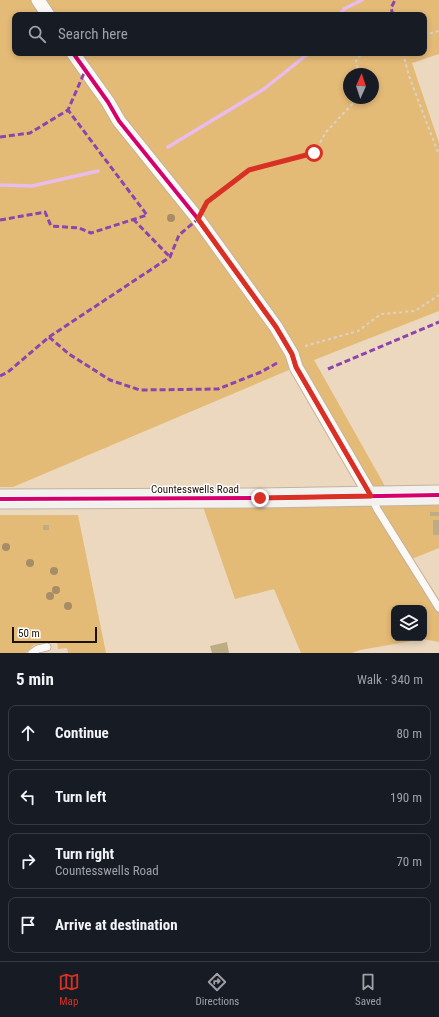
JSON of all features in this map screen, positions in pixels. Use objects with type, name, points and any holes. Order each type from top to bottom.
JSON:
[{"type":"street","points":[[38,0],[46,12]]},
{"type":"street","points":[[75,56],[108,102],[119,121],[198,219],[276,327],[292,354],[296,367],[371,496]]},
{"type":"street","name":"Countesswells Road","points":[[0,499],[439,495]]},
{"type":"lane","points":[[371,496],[377,509],[439,608]]},
{"type":"lane","points":[[32,653],[38,649],[46,647]]},
{"type":"path","points":[[427,34],[439,31]]},
{"type":"path","points":[[358,68],[356,61],[360,56]]},
{"type":"path","points":[[404,56],[409,76],[439,155]]},
{"type":"path","points":[[198,219],[207,202],[249,170],[314,153],[326,132],[352,104]]},
{"type":"path","points":[[305,346],[358,331],[381,314],[415,311],[439,295]]},
{"type":"shaded area","points":[[0,0],[439,0],[439,54],[412,63],[439,143],[439,311],[314,360],[386,488],[372,489],[296,367],[13,487],[0,487]]},
{"type":"shaded area","points":[[439,495],[439,548],[409,560],[439,608],[439,642],[427,640],[427,605],[391,605],[391,641],[412,641],[360,650],[352,653],[301,653],[274,589],[235,599],[200,498]]},
{"type":"shaded area","points":[[0,515],[78,515],[106,653],[68,653],[67,648],[58,649],[57,641],[34,645],[26,653],[0,653]]},
{"type":"building","points":[[430,512],[439,512],[439,516],[430,516]]},
{"type":"building","points":[[433,520],[439,520],[439,535],[433,535]]},
{"type":"building","points":[[43,525],[49,525],[49,530],[43,530]]},
{"type":"building","points":[[227,642],[229,653],[212,653],[210,646]]},
{"type":"waterway","points":[[342,12],[344,9],[362,0]]},
{"type":"waterway","points":[[168,147],[264,89],[305,56]]},
{"type":"waterway","points":[[0,185],[32,186],[98,171]]},
{"type":"marked path","points":[[392,12],[391,8],[395,0]]},
{"type":"marked path","points":[[0,137],[30,133],[68,110],[85,71]]},
{"type":"marked path","points":[[0,220],[45,212],[51,226],[79,228],[91,233],[147,215],[68,110]]},
{"type":"marked path","points":[[133,219],[170,257]]},
{"type":"marked path","points":[[0,376],[8,372],[49,337],[170,257],[179,235],[198,219]]},
{"type":"marked path","points":[[328,369],[439,322]]},
{"type":"marked path","points":[[49,337],[69,354],[110,380],[140,390],[218,389],[261,372],[277,363]]},
{"type":"cycle path","points":[[75,56],[108,102],[119,121],[198,219],[276,327],[292,354],[296,367],[371,496]]},
{"type":"cycle path","points":[[0,499],[261,498],[439,495]]},
{"type":"route","points":[[260,498],[371,496],[296,367],[292,354],[276,327],[198,219],[207,202],[249,170],[314,153]]}]
